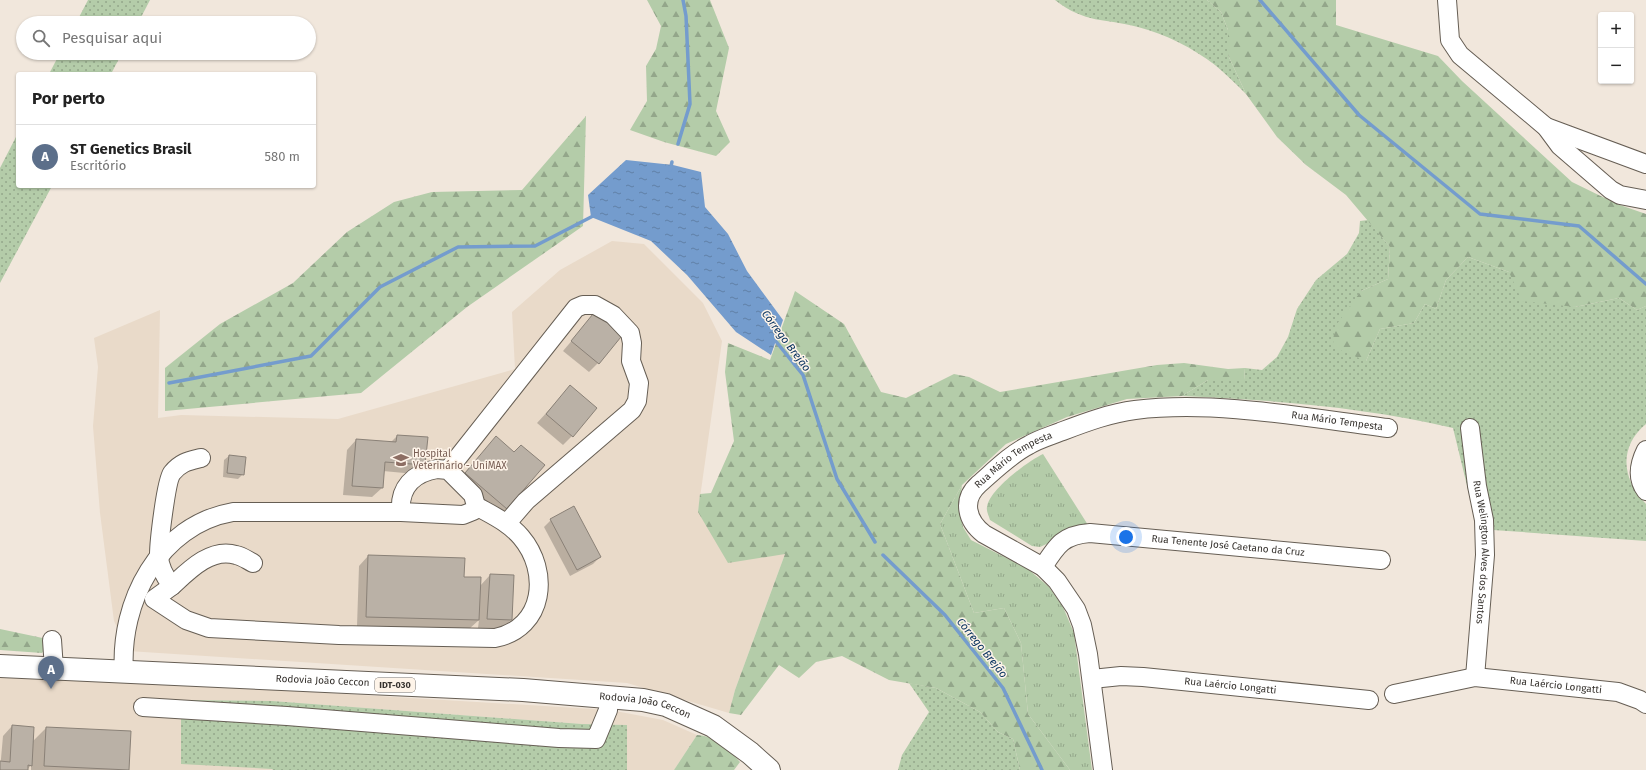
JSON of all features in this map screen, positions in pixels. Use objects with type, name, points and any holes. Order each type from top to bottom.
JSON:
[{"type":"main road","name":"Rodovia João Ceccon","points":[[0,666],[124,673],[523,690],[609,696],[666,705],[703,721],[734,741],[769,770]]},
{"type":"street","points":[[1447,0],[1450,40],[1460,55],[1546,127],[1560,146],[1611,190],[1620,194],[1646,200]]},
{"type":"street","points":[[1546,127],[1646,164]]},
{"type":"street","points":[[448,470],[576,308],[583,305],[595,305],[624,325],[631,336],[631,361],[640,389],[636,405],[610,430],[526,501],[507,523]]},
{"type":"street","name":"Rua Mário Tempesta","points":[[1103,770],[1092,679],[1082,625],[1076,609],[1057,581],[1043,567],[977,529],[968,515],[967,504],[970,496],[977,486],[1014,454],[1030,444],[1080,424],[1135,410],[1189,407],[1262,413],[1388,428]]},
{"type":"street","name":"Rua Welington Alves dos Santos","points":[[1470,428],[1477,486],[1484,520],[1485,555],[1475,677]]},
{"type":"street","points":[[1646,450],[1640,466],[1639,475],[1640,483],[1646,491]]},
{"type":"street","points":[[172,586],[165,577],[159,556],[167,489],[171,474],[182,462],[201,458]]},
{"type":"street","points":[[154,598],[186,620],[209,628],[338,635],[495,638],[509,635],[520,629],[529,618],[535,607],[538,586],[538,571],[529,548],[507,523],[476,506],[473,495],[448,470],[430,470],[413,478],[402,494],[400,502],[401,512]]},
{"type":"street","points":[[124,673],[124,641],[130,610],[147,576],[164,549],[179,535],[201,521],[218,514],[233,512],[401,512],[463,515],[473,511],[476,506]]},
{"type":"street","name":"Rua Tenente José Caetano da Cruz","points":[[1043,567],[1058,544],[1068,537],[1090,533],[1381,560]]},
{"type":"street","points":[[130,610],[154,598],[172,586],[194,567],[214,556],[222,554],[235,554],[253,563]]},
{"type":"street","points":[[52,640],[54,669]]},
{"type":"street","name":"Rua Laércio Longatti","points":[[1092,679],[1121,676],[1143,677],[1369,700]]},
{"type":"street","name":"Rua Laércio Longatti","points":[[1394,694],[1475,677],[1618,692],[1640,700],[1646,704]]},
{"type":"street","points":[[143,707],[287,716],[559,738],[596,739],[608,710],[609,696]]},
{"type":"shaded area","name":"Hospital Veterinário - UniMAX","points":[[612,241],[644,244],[703,303],[722,341],[698,512],[785,554],[735,690],[729,713],[627,683],[128,651],[114,621],[100,513],[93,426],[98,367],[94,338],[160,310],[158,418],[181,415],[338,419],[515,369],[512,312],[560,270]]},
{"type":"shaded area","points":[[0,673],[610,710],[663,720],[697,735],[674,770],[627,770],[626,725],[582,724],[272,701],[181,700],[273,770],[0,770]]},
{"type":"green space","points":[[88,0],[150,0],[142,16],[80,16]]},
{"type":"green space","points":[[647,0],[710,0],[729,48],[716,111],[730,142],[716,156],[664,142],[630,130],[647,101],[646,66],[656,49],[661,26]]},
{"type":"green space","points":[[1055,0],[1207,0],[1221,12],[1228,30],[1228,55],[1246,94],[1215,65],[1178,42],[1138,27],[1086,17],[1066,8]]},
{"type":"green space","points":[[1207,0],[1336,0],[1336,25],[1438,56],[1462,81],[1572,182],[1617,204],[1646,214],[1646,306],[1637,310],[1619,298],[1575,307],[1522,301],[1509,272],[1468,257],[1446,280],[1436,309],[1425,304],[1414,323],[1380,329],[1366,361],[1333,347],[1334,328],[1361,291],[1388,279],[1390,247],[1346,195],[1306,165],[1277,137],[1246,94],[1228,55],[1228,30],[1221,12]]},
{"type":"green space","points":[[56,60],[118,60],[112,72],[50,72]]},
{"type":"green space","points":[[586,116],[583,226],[467,307],[361,393],[165,411],[165,368],[220,324],[293,283],[347,232],[394,202],[432,192],[522,190]]},
{"type":"green space","points":[[16,137],[16,188],[51,188],[0,283],[0,168]]},
{"type":"green space","points":[[1368,220],[1390,247],[1388,279],[1361,291],[1366,361],[1380,329],[1414,323],[1425,304],[1436,309],[1446,280],[1468,257],[1509,272],[1575,307],[1619,298],[1637,310],[1646,306],[1646,424],[1637,433],[1631,443],[1627,453],[1626,464],[1632,485],[1646,504],[1646,541],[1493,530],[1478,531],[1453,428],[1352,410],[1284,402],[1182,396],[1208,380],[1244,380],[1245,368],[1262,370],[1277,357],[1288,337],[1297,309],[1316,280],[1347,254],[1359,233],[1360,221]]},
{"type":"green space","points":[[795,291],[844,324],[881,392],[906,398],[954,374],[969,377],[1000,392],[1157,365],[1184,363],[1228,369],[1245,368],[1244,380],[1208,380],[1182,396],[1127,399],[1067,417],[1006,444],[962,485],[940,524],[974,613],[1004,608],[1021,643],[1028,714],[1070,770],[1020,770],[1013,739],[998,732],[980,712],[936,688],[889,680],[842,656],[816,662],[799,678],[779,665],[741,715],[729,713],[735,690],[785,554],[728,563],[698,512],[700,494],[711,493],[734,441],[725,372],[728,343],[770,360]]},
{"type":"green space","points":[[1043,454],[1088,525],[1040,547],[1032,546],[990,520],[987,509],[989,500],[994,493],[1010,477],[1019,469]]},
{"type":"green space","points":[[962,485],[959,509],[963,527],[971,540],[1028,569],[1049,587],[1063,607],[1074,633],[1092,770],[1070,770],[1028,714],[1021,643],[1004,608],[974,613],[940,524]]},
{"type":"green space","points":[[0,629],[52,640],[42,653],[0,650]]},
{"type":"green space","points":[[909,683],[936,688],[980,712],[998,732],[1013,739],[1020,770],[898,770],[902,755],[929,712]]},
{"type":"green space","points":[[181,700],[272,701],[582,724],[627,725],[627,770],[273,770],[181,764]]},
{"type":"green space","points":[[697,735],[709,737],[715,740],[731,752],[740,762],[734,770],[674,770]]},
{"type":"water","points":[[626,160],[673,165],[701,172],[705,207],[728,234],[747,271],[783,320],[771,355],[736,332],[687,275],[651,241],[591,217],[588,195]]},
{"type":"building","points":[[597,309],[625,332],[599,364],[571,341]]},
{"type":"building","points":[[570,385],[597,408],[573,437],[546,414]]},
{"type":"building","points":[[397,435],[428,437],[425,465],[385,462],[383,488],[352,486],[356,439],[396,442]]},
{"type":"building","points":[[496,436],[514,452],[521,445],[545,465],[507,509],[465,473]]},
{"type":"building","points":[[229,455],[246,457],[244,475],[227,473]]},
{"type":"building","points":[[574,506],[601,557],[577,570],[550,519]]},
{"type":"building","points":[[368,555],[465,558],[464,577],[481,577],[479,620],[366,617]]},
{"type":"building","points":[[490,574],[514,575],[512,620],[487,619]]},
{"type":"building","points":[[12,725],[34,727],[32,766],[28,765],[28,770],[0,770],[0,761],[10,762]]},
{"type":"building","points":[[46,727],[131,731],[129,770],[44,766]]},
{"type":"waterway","name":"Córrego Brejão","points":[[678,144],[690,104],[686,16],[683,0]]},
{"type":"waterway","points":[[1260,0],[1359,115],[1480,214],[1579,226],[1646,284]]},
{"type":"waterway","name":"Córrego Brejão","points":[[670,170],[672,162]]},
{"type":"waterway","points":[[169,383],[311,356],[380,287],[458,247],[535,246],[595,215]]},
{"type":"waterway","name":"Córrego Brejão","points":[[774,339],[803,375],[837,479],[875,542]]},
{"type":"waterway","name":"Córrego Brejão","points":[[883,555],[945,615],[1003,688],[1042,770]]},
{"type":"place","name":"Hospital Veterinário - UniMAX","points":[[401,460]]},
{"type":"place","name":"ST Genetics Brasil","points":[[51,689]]}]
